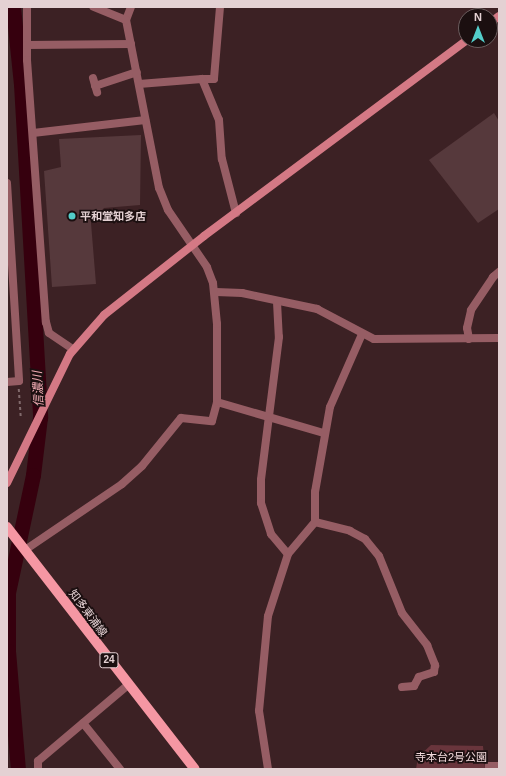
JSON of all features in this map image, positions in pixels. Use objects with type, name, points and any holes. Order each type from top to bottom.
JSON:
[{"type":"main road","name":"知多東浦線","points":[[8,529],[128,685],[195,769]]},
{"type":"street","points":[[27,7],[27,44],[47,329],[73,350]]},
{"type":"street","points":[[94,7],[126,20]]},
{"type":"street","points":[[25,550],[122,484],[142,466],[181,418],[212,421],[217,402],[216,292],[206,267],[168,210],[159,188],[126,20],[131,7]]},
{"type":"street","points":[[139,84],[214,79],[220,7]]},
{"type":"street","points":[[27,44],[131,44]]},
{"type":"street","points":[[7,483],[46,399],[73,350],[104,315],[192,246],[458,47]]},
{"type":"street","points":[[95,85],[137,72]]},
{"type":"street","points":[[202,79],[219,120],[222,159],[236,213]]},
{"type":"street","points":[[33,133],[145,120]]},
{"type":"street","points":[[7,183],[19,381],[7,382]]},
{"type":"street","points":[[469,339],[467,328],[471,310],[493,277],[499,272]]},
{"type":"street","points":[[216,292],[242,293],[277,302],[317,309],[374,339],[499,338]]},
{"type":"street","points":[[277,302],[279,337],[261,480],[261,504],[271,534],[288,554]]},
{"type":"street","points":[[268,769],[259,711],[268,616],[288,554],[315,522],[315,492],[324,433],[340,380],[362,334]]},
{"type":"street","points":[[217,402],[324,433]]},
{"type":"street","points":[[315,522],[350,531],[365,539],[379,556],[402,613],[427,645],[435,665],[434,672],[420,677],[414,686],[402,687]]},
{"type":"street","points":[[38,769],[38,761],[128,685]]},
{"type":"street","points":[[82,723],[120,769]]},
{"type":"street","points":[[489,769],[489,766],[499,766]]},
{"type":"path","points":[[19,381],[21,419]]},
{"type":"green space","name":"寺本台2号公園","points":[[431,745],[483,746],[485,769],[416,769],[418,757]]},
{"type":"building","points":[[494,113],[499,121],[499,209],[478,223],[429,160]]},
{"type":"building","name":"平和堂知多店","points":[[141,135],[140,205],[104,208],[91,223],[96,284],[52,287],[44,171],[61,167],[59,139]]},
{"type":"waterway","name":"信濃川","points":[[13,7],[21,84],[40,417],[33,475],[8,593],[8,651],[18,769]]},
{"type":"place","name":"平和堂知多店","points":[[72,216]]}]
